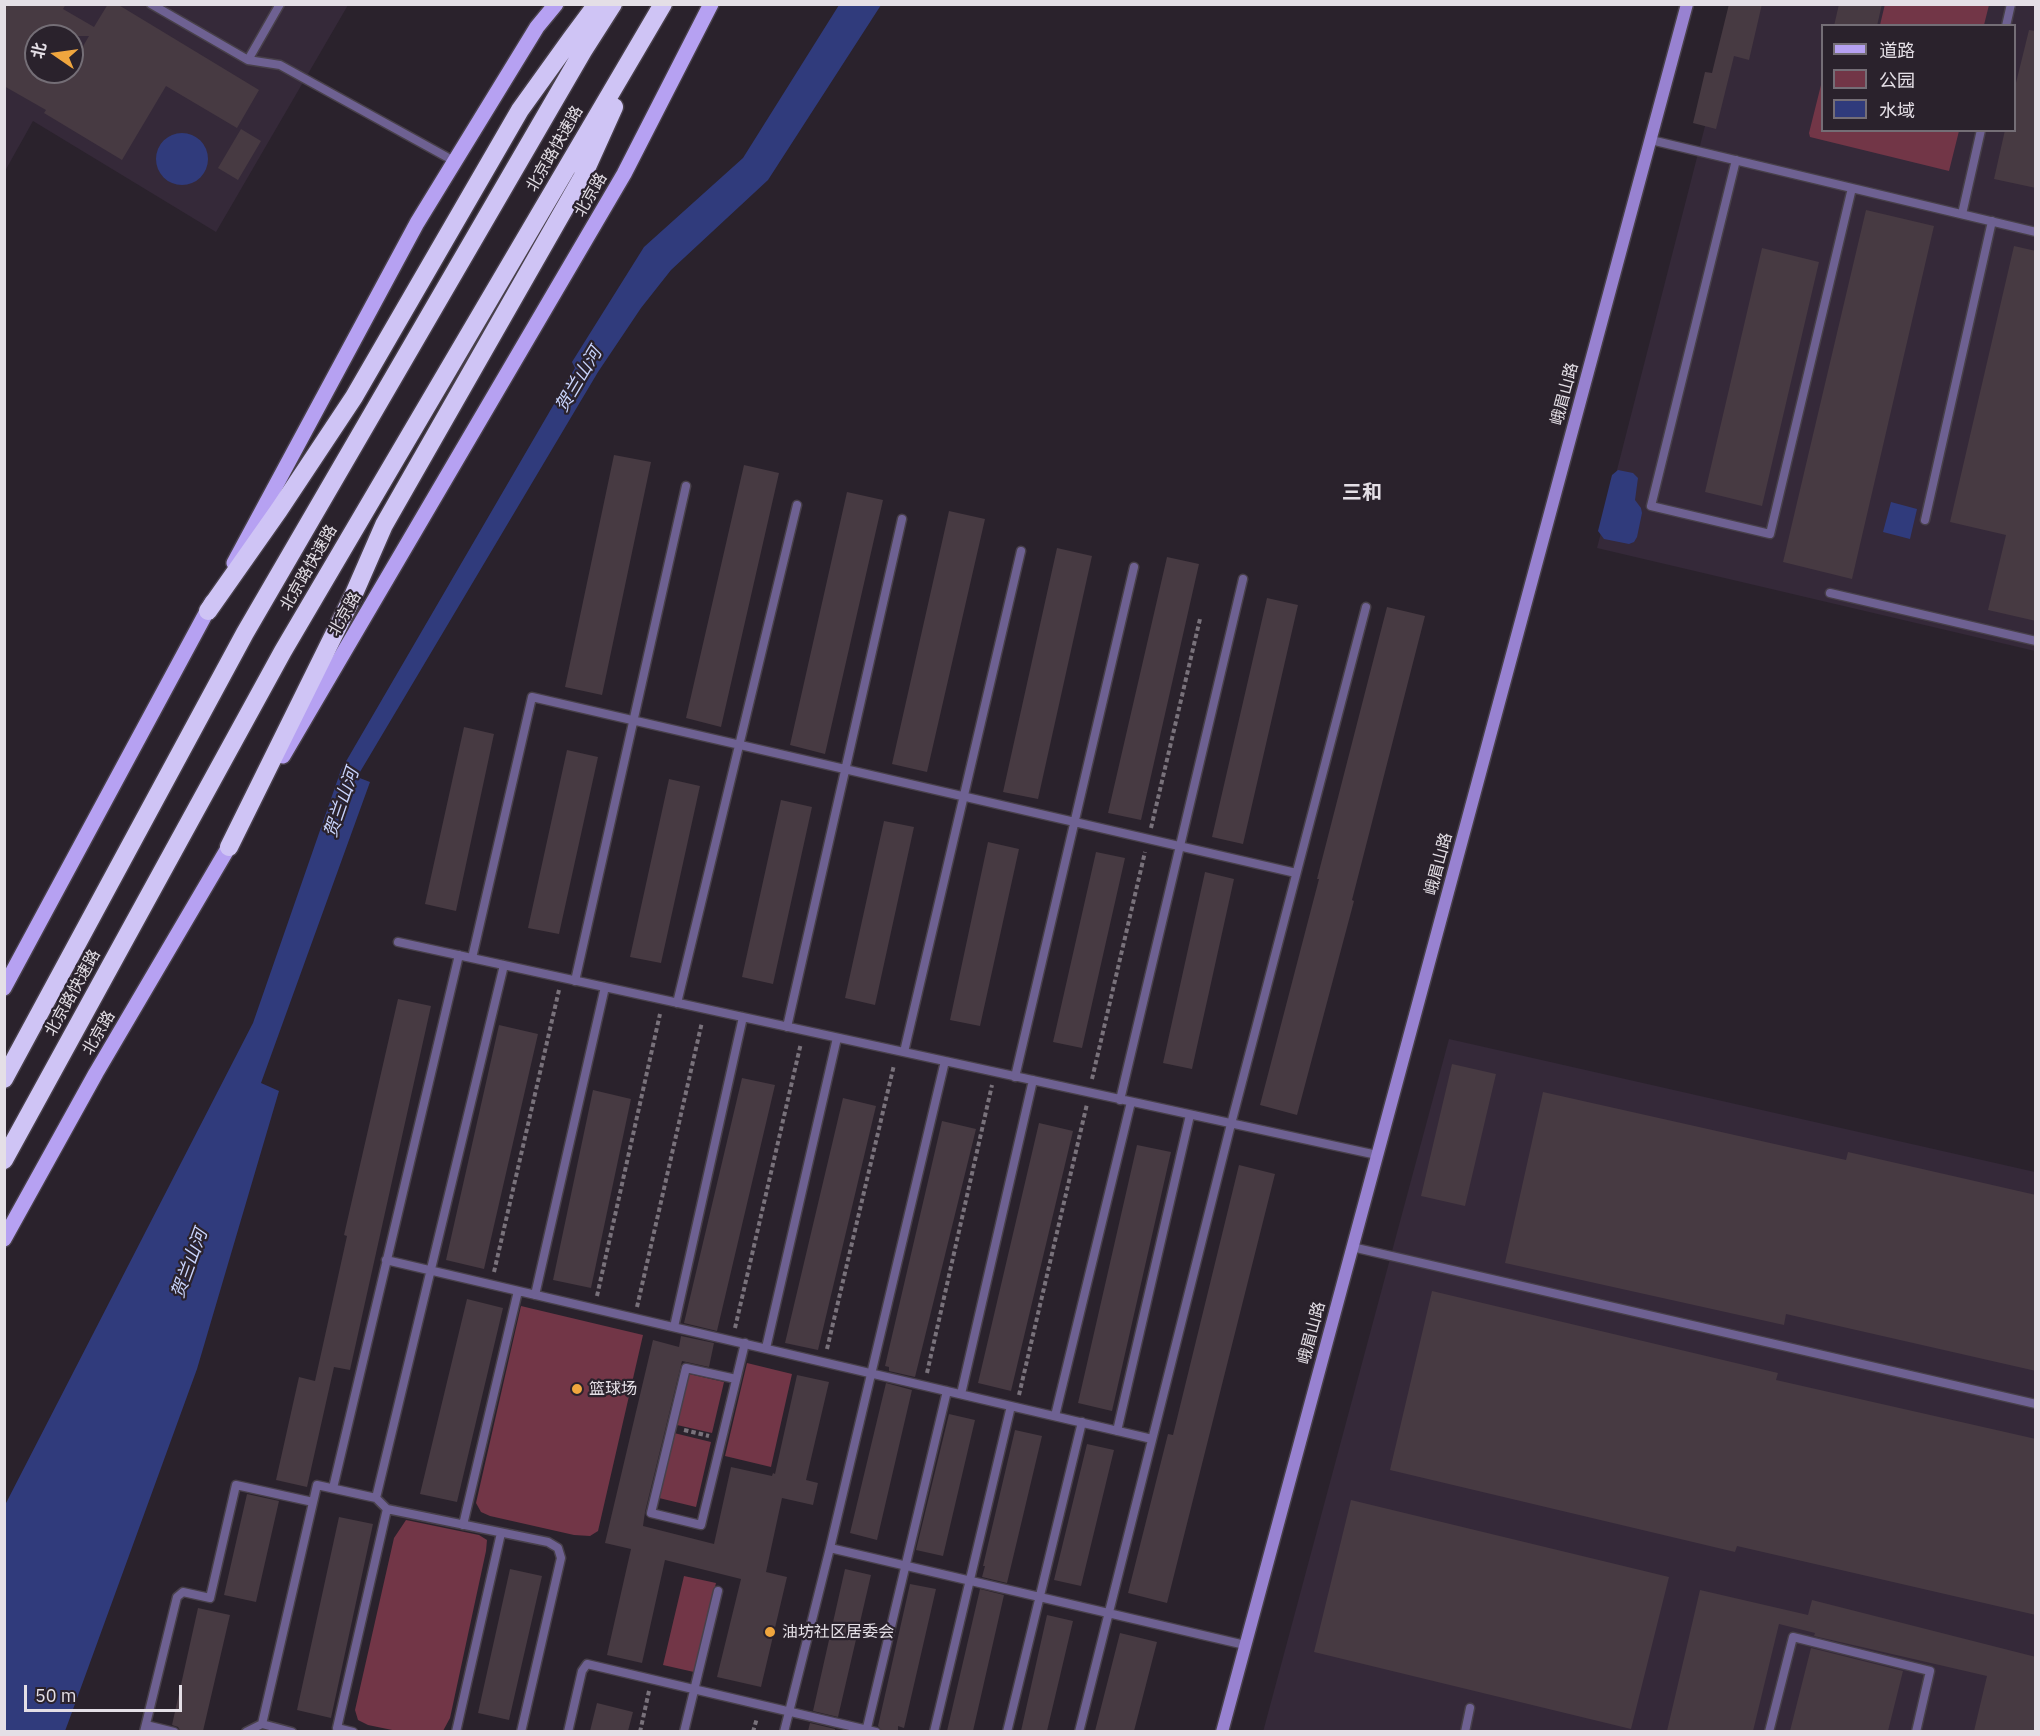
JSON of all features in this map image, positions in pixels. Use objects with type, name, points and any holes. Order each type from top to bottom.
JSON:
[{"type":"highway","points":[[208,611],[354,397],[520,110],[597,4]]},
{"type":"highway","name":"北京路快速路","points":[[4,1079],[245,633],[613,4]]},
{"type":"highway","points":[[229,847],[353,596],[384,525],[582,177],[658,11]]},
{"type":"highway","name":"北京路快速路","points":[[4,1160],[283,651],[658,11]]},
{"type":"main road","points":[[4,988],[417,223],[537,27],[556,4]]},
{"type":"main road","name":"北京路","points":[[4,1239],[96,1073],[624,174],[711,4]]},
{"type":"street","name":"峨眉山路","points":[[1222,1731],[1687,4]]},
{"type":"lane","points":[[151,4],[248,60],[280,65],[454,161]]},
{"type":"lane","points":[[248,60],[280,4]]},
{"type":"lane","points":[[2006,24],[2011,4]]},
{"type":"lane","points":[[1962,214],[1981,132]]},
{"type":"lane","points":[[1651,140],[2036,232]]},
{"type":"lane","points":[[1736,160],[1651,507],[1770,534],[1852,188]]},
{"type":"lane","points":[[1925,520],[1992,221]]},
{"type":"lane","points":[[575,981],[686,486]]},
{"type":"lane","points":[[677,1003],[797,505]]},
{"type":"lane","points":[[787,1027],[902,519]]},
{"type":"lane","points":[[901,1052],[964,797],[1021,550]]},
{"type":"lane","points":[[1015,1077],[1134,567]]},
{"type":"lane","points":[[1120,1100],[1243,579]]},
{"type":"lane","points":[[1830,593],[2036,641]]},
{"type":"lane","points":[[1079,1731],[1231,1124],[1366,607]]},
{"type":"lane","points":[[472,958],[532,698],[1296,873]]},
{"type":"lane","points":[[398,942],[1377,1155]]},
{"type":"lane","points":[[333,1488],[459,955]]},
{"type":"lane","points":[[376,1498],[504,965]]},
{"type":"lane","points":[[535,1295],[605,987]]},
{"type":"lane","points":[[674,1327],[743,1017]]},
{"type":"lane","points":[[765,1348],[837,1038]]},
{"type":"lane","points":[[784,1731],[830,1548],[945,1061]]},
{"type":"lane","points":[[961,1394],[1033,1080]]},
{"type":"lane","points":[[1055,1416],[1131,1102]]},
{"type":"lane","points":[[1117,1431],[1190,1115]]},
{"type":"lane","points":[[1352,1247],[2036,1404]]},
{"type":"lane","points":[[386,1260],[1152,1439]]},
{"type":"lane","points":[[463,1525],[518,1291]]},
{"type":"lane","points":[[736,1379],[686,1368],[651,1513],[701,1525],[745,1343]]},
{"type":"lane","points":[[568,1731],[582,1671],[587,1664],[870,1731],[947,1391]]},
{"type":"lane","points":[[934,1731],[1014,1406]]},
{"type":"lane","points":[[1006,1731],[1082,1422]]},
{"type":"lane","points":[[174,1731],[145,1728],[177,1597],[183,1592],[210,1598],[236,1485],[313,1502]]},
{"type":"lane","points":[[262,1724],[317,1485],[376,1498],[387,1509],[548,1542],[558,1548],[561,1558],[521,1731]]},
{"type":"lane","points":[[353,1731],[336,1730],[387,1509]]},
{"type":"lane","points":[[456,1731],[501,1533]]},
{"type":"lane","points":[[830,1548],[1245,1645]]},
{"type":"lane","points":[[684,1731],[718,1591]]},
{"type":"lane","points":[[1769,1731],[1793,1636],[1930,1671],[1916,1731]]},
{"type":"lane","points":[[1465,1731],[1470,1708]]},
{"type":"lane","points":[[246,1731],[262,1724],[292,1731]]},
{"type":"path","points":[[1014,1406],[1200,619]]},
{"type":"path","points":[[491,1285],[562,978]]},
{"type":"path","points":[[594,1308],[663,1000]]},
{"type":"path","points":[[634,1318],[705,1009]]},
{"type":"path","points":[[732,1340],[804,1030]]},
{"type":"path","points":[[825,1362],[901,1052]]},
{"type":"path","points":[[924,1385],[995,1072]]},
{"type":"path","points":[[671,1427],[722,1439]]},
{"type":"path","points":[[640,1731],[652,1679]]},
{"type":"shaded area","points":[[5,5],[348,5],[216,232],[33,121],[5,171]]},
{"type":"shaded area","points":[[1736,5],[2035,5],[2035,651],[1597,548]]},
{"type":"shaded area","points":[[1449,1039],[2035,1172],[2035,1731],[1263,1732]]},
{"type":"green space","points":[[1885,4],[1989,4],[1984,24],[1880,24]]},
{"type":"green space","points":[[1821,85],[1821,132],[1959,132],[1949,171],[1810,137],[1809,133]]},
{"type":"green space","points":[[521,1306],[643,1335],[598,1531],[590,1536],[574,1535],[490,1516],[481,1512],[476,1503]]},
{"type":"green space","points":[[747,1363],[792,1374],[771,1467],[725,1456]]},
{"type":"green space","points":[[689,1374],[724,1382],[712,1433],[677,1425]]},
{"type":"green space","points":[[674,1433],[711,1442],[696,1507],[659,1498]]},
{"type":"green space","points":[[406,1520],[479,1535],[487,1540],[450,1718],[443,1731],[397,1731],[368,1725],[358,1720],[355,1710],[394,1538]]},
{"type":"green space","points":[[684,1576],[716,1583],[694,1672],[663,1665]]},
{"type":"water","name":"贺兰山河","points":[[839,5],[881,5],[768,180],[671,270],[641,308],[598,372],[357,777],[370,782],[261,1083],[279,1091],[197,1369],[68,1723],[65,1731],[5,1731],[5,1505],[253,1023],[341,770],[575,368],[572,362],[644,247],[743,158]]},
{"type":"water","points":[[177,133],[187,133],[201,140],[208,159],[201,178],[187,185],[177,185],[167,181],[160,174],[156,164],[156,154],[160,144],[167,137]]},
{"type":"water","points":[[1618,470],[1633,473],[1638,478],[1635,500],[1642,513],[1637,537],[1629,544],[1604,539],[1598,531],[1612,475]]},
{"type":"water","points":[[1891,502],[1917,509],[1910,539],[1883,532]]},
{"type":"building","points":[[4,4],[66,4],[63,9],[94,27],[108,4],[117,4],[259,90],[237,128],[166,86],[122,160],[44,113],[46,110],[4,86]]},
{"type":"building","points":[[1729,4],[1762,4],[1749,60],[1734,56],[1716,129],[1693,123],[1705,72],[1712,73]]},
{"type":"building","points":[[1839,4],[1882,4],[1877,24],[1834,24]]},
{"type":"building","points":[[2029,30],[2036,31],[2036,188],[1994,179],[2005,132],[2016,132],[2016,83]]},
{"type":"building","points":[[241,129],[261,141],[238,180],[218,168]]},
{"type":"building","points":[[1866,210],[1934,226],[1852,579],[1783,562]]},
{"type":"building","points":[[2014,246],[2036,251],[2036,621],[1988,610],[2006,535],[1950,522]]},
{"type":"building","points":[[1762,248],[1819,262],[1762,506],[1705,492]]},
{"type":"building","points":[[614,455],[651,462],[602,695],[565,687]]},
{"type":"building","points":[[744,465],[779,473],[721,727],[686,718]]},
{"type":"building","points":[[847,492],[883,500],[825,754],[790,745]]},
{"type":"building","points":[[949,511],[985,519],[927,772],[892,764]]},
{"type":"building","points":[[1057,548],[1092,556],[1038,799],[1003,792]]},
{"type":"building","points":[[1167,557],[1199,564],[1141,820],[1108,813]]},
{"type":"building","points":[[1267,598],[1298,605],[1243,844],[1212,837]]},
{"type":"building","points":[[1387,607],[1425,616],[1352,900],[1354,901],[1297,1115],[1260,1105]]},
{"type":"building","points":[[464,727],[494,734],[456,911],[425,904]]},
{"type":"building","points":[[567,750],[598,757],[559,934],[528,928]]},
{"type":"building","points":[[669,779],[700,786],[661,963],[630,957]]},
{"type":"building","points":[[781,800],[812,807],[773,984],[742,977]]},
{"type":"building","points":[[884,821],[914,827],[875,1005],[845,998]]},
{"type":"building","points":[[988,842],[1019,849],[980,1026],[950,1020]]},
{"type":"building","points":[[1096,852],[1125,858],[1082,1048],[1053,1042]]},
{"type":"building","points":[[1205,872],[1234,879],[1192,1069],[1163,1063]]},
{"type":"building","points":[[398,999],[431,1006],[350,1370],[334,1367],[307,1487],[276,1480],[299,1377],[315,1381],[347,1236],[344,1235]]},
{"type":"building","points":[[499,1025],[538,1034],[484,1269],[446,1260]]},
{"type":"building","points":[[1452,1064],[1496,1074],[1465,1206],[1421,1196]]},
{"type":"building","points":[[742,1078],[775,1085],[717,1331],[684,1323]]},
{"type":"building","points":[[593,1090],[631,1099],[591,1288],[553,1280]]},
{"type":"building","points":[[1543,1092],[1846,1160],[1848,1152],[2036,1195],[2036,1371],[1786,1314],[1784,1325],[1505,1263]]},
{"type":"building","points":[[843,1098],[876,1106],[818,1350],[785,1343]]},
{"type":"building","points":[[942,1121],[976,1129],[915,1377],[889,1371],[889,1367],[885,1366]]},
{"type":"building","points":[[1039,1123],[1073,1131],[1011,1391],[978,1383]]},
{"type":"building","points":[[1137,1145],[1171,1152],[1112,1411],[1078,1403]]},
{"type":"building","points":[[1239,1165],[1275,1174],[1167,1603],[1128,1593],[1168,1434],[1173,1435]]},
{"type":"building","points":[[1432,1291],[1778,1373],[1776,1380],[2036,1439],[2036,1615],[1737,1546],[1735,1552],[1390,1470]]},
{"type":"building","points":[[467,1299],[503,1308],[457,1502],[420,1494]]},
{"type":"building","points":[[681,1336],[714,1343],[709,1367],[682,1361],[643,1526],[714,1544],[731,1467],[772,1476],[773,1473],[775,1474],[797,1375],[829,1382],[806,1480],[818,1483],[813,1505],[782,1498],[766,1572],[787,1577],[761,1687],[717,1677],[741,1579],[665,1560],[642,1663],[607,1655],[631,1549],[605,1543],[653,1340],[679,1347]]},
{"type":"building","points":[[886,1383],[912,1390],[877,1540],[850,1533]]},
{"type":"building","points":[[949,1414],[975,1420],[943,1556],[916,1550]]},
{"type":"building","points":[[1015,1430],[1042,1436],[1007,1583],[982,1577]]},
{"type":"building","points":[[1087,1444],[1114,1450],[1081,1586],[1054,1580]]},
{"type":"building","points":[[247,1494],[279,1501],[256,1602],[224,1595]]},
{"type":"building","points":[[1351,1500],[1669,1577],[1631,1729],[1314,1652]]},
{"type":"building","points":[[339,1517],[373,1524],[331,1718],[297,1710]]},
{"type":"building","points":[[510,1569],[542,1576],[509,1720],[478,1713]]},
{"type":"building","points":[[845,1569],[871,1575],[838,1717],[813,1711]]},
{"type":"building","points":[[910,1584],[936,1589],[904,1728],[898,1726],[898,1731],[882,1731],[878,1726]]},
{"type":"building","points":[[980,1589],[1004,1595],[973,1731],[947,1731]]},
{"type":"building","points":[[1700,1590],[1808,1615],[1812,1600],[2036,1657],[2036,1731],[1974,1731],[1987,1676],[1814,1636],[1815,1633],[1779,1624],[1753,1731],[1667,1731]]},
{"type":"building","points":[[198,1608],[230,1615],[203,1731],[180,1731],[178,1727],[172,1725]]},
{"type":"building","points":[[1047,1615],[1073,1621],[1047,1731],[1021,1731]]},
{"type":"building","points":[[1120,1633],[1157,1642],[1134,1731],[1095,1731]]},
{"type":"building","points":[[1811,1648],[1903,1671],[1888,1731],[1790,1731]]},
{"type":"building","points":[[597,1703],[633,1712],[628,1731],[590,1731]]},
{"type":"building","points":[[810,1723],[835,1729],[835,1731],[808,1731]]},
{"type":"place","name":"篮球场","points":[[577,1389]]},
{"type":"place","name":"油坊社区居委会","points":[[770,1632]]},
{"type":"district","name":"三和","points":[[1362,493]]}]
